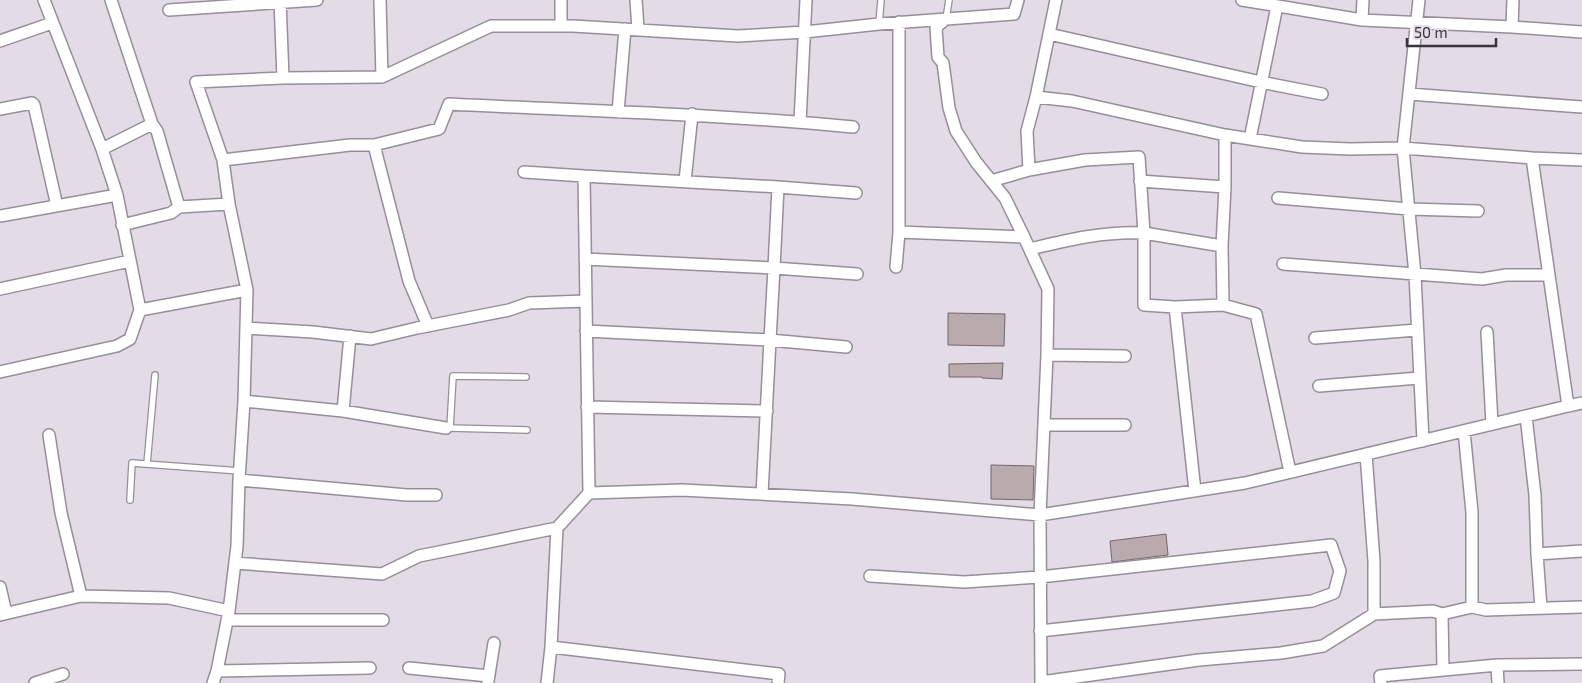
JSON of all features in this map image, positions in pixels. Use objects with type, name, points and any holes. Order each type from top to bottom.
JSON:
[{"type":"street","points":[[0,372],[117,346],[130,339],[140,310],[117,195],[102,149],[44,0]]},
{"type":"street","points":[[111,0],[152,124],[157,131],[179,207]]},
{"type":"street","points":[[169,10],[317,0]]},
{"type":"street","points":[[380,0],[382,77]]},
{"type":"street","points":[[561,0],[561,26]]},
{"type":"street","points":[[636,0],[638,30]]},
{"type":"street","points":[[800,122],[806,0]]},
{"type":"street","points":[[213,683],[228,616],[237,546],[247,290],[229,204],[223,160],[196,82],[283,78],[382,77],[491,26],[561,26],[738,36],[1014,14],[1018,0]]},
{"type":"street","points":[[1029,170],[1027,131],[1056,0]]},
{"type":"street","points":[[1242,0],[1283,5],[1362,20],[1512,26],[1582,32]]},
{"type":"street","points":[[1362,20],[1363,0]]},
{"type":"street","points":[[1419,0],[1403,148],[1415,275],[1423,441]]},
{"type":"street","points":[[1512,26],[1513,0]]},
{"type":"street","points":[[280,1],[283,78]]},
{"type":"street","points":[[1250,139],[1261,82],[1283,5]]},
{"type":"street","points":[[946,19],[936,27],[938,56],[943,63],[949,108],[956,131],[976,162],[1005,198],[1048,289],[1040,515],[1041,682],[1199,660],[1280,653],[1323,646],[1374,614],[1433,611],[1442,614],[1472,607],[1486,610],[1582,607]]},
{"type":"street","points":[[0,41],[52,22]]},
{"type":"street","points":[[896,267],[898,232],[898,22]]},
{"type":"street","points":[[618,112],[625,29]]},
{"type":"street","points":[[1049,34],[1322,94]]},
{"type":"street","points":[[1409,94],[1582,107]]},
{"type":"street","points":[[1036,97],[1072,101],[1225,134],[1302,147],[1350,149],[1403,148],[1582,160]]},
{"type":"street","points":[[0,109],[34,104],[57,206]]},
{"type":"street","points":[[223,160],[350,145],[374,145],[439,129],[449,104],[692,114],[853,127]]},
{"type":"street","points":[[685,181],[692,114]]},
{"type":"street","points":[[102,149],[152,124]]},
{"type":"street","points":[[1224,305],[1222,246],[1225,134]]},
{"type":"street","points":[[374,145],[409,280],[428,326]]},
{"type":"street","points":[[991,181],[1029,170],[1085,160],[1138,157],[1144,234],[1144,305],[1175,307],[1224,305],[1256,314],[1290,472]]},
{"type":"street","points":[[1532,158],[1568,406]]},
{"type":"street","points":[[524,172],[856,193]]},
{"type":"street","points":[[235,563],[382,574],[419,556],[556,528],[589,493],[584,176]]},
{"type":"street","points":[[1140,181],[1225,187]]},
{"type":"street","points":[[762,494],[778,187]]},
{"type":"street","points":[[0,216],[117,195]]},
{"type":"street","points":[[1278,198],[1409,209],[1478,211]]},
{"type":"street","points":[[122,225],[170,213],[179,207],[229,204]]},
{"type":"street","points":[[898,232],[1024,237]]},
{"type":"street","points":[[1030,249],[1098,234],[1122,232],[1222,246]]},
{"type":"street","points":[[585,259],[857,274]]},
{"type":"street","points":[[0,289],[130,261]]},
{"type":"street","points":[[1283,264],[1482,279],[1506,275],[1549,275]]},
{"type":"street","points":[[140,310],[247,290]]},
{"type":"street","points":[[246,328],[313,332],[371,339],[508,310],[529,303],[586,302]]},
{"type":"street","points":[[1175,307],[1195,491]]},
{"type":"street","points":[[586,330],[770,340],[846,347]]},
{"type":"street","points":[[1314,338],[1417,330]]},
{"type":"street","points":[[1487,332],[1492,424]]},
{"type":"street","points":[[343,411],[350,336]]},
{"type":"street","points":[[1047,355],[1125,356]]},
{"type":"street","points":[[1318,386],[1419,378]]},
{"type":"street","points":[[244,400],[343,411],[448,428]]},
{"type":"street","points":[[589,493],[682,490],[852,499],[1040,515],[1245,483],[1582,403]]},
{"type":"street","points":[[587,407],[767,411]]},
{"type":"street","points":[[1526,416],[1535,496],[1541,608]]},
{"type":"street","points":[[1044,425],[1125,425]]},
{"type":"street","points":[[1464,431],[1472,512],[1472,607]]},
{"type":"street","points":[[49,435],[61,513],[81,596]]},
{"type":"street","points":[[1366,454],[1374,561],[1374,614]]},
{"type":"street","points":[[239,476],[407,495],[436,495]]},
{"type":"street","points":[[547,683],[551,647],[556,528]]},
{"type":"street","points":[[870,576],[964,582],[1040,577],[1331,544],[1340,571],[1334,593],[1312,601],[1040,631]]},
{"type":"street","points":[[1537,554],[1582,551]]},
{"type":"street","points":[[0,587],[3,614],[81,596],[169,598],[228,616],[383,620]]},
{"type":"street","points":[[1442,614],[1443,670]]},
{"type":"street","points":[[409,668],[488,679],[494,643]]},
{"type":"street","points":[[551,647],[779,674],[778,683]]},
{"type":"street","points":[[1381,683],[1380,676],[1443,670],[1497,665],[1582,664]]},
{"type":"street","points":[[1497,665],[1498,683]]},
{"type":"street","points":[[217,671],[370,668]]},
{"type":"street","points":[[35,683],[63,674]]},
{"type":"lane","points":[[879,24],[881,0]]},
{"type":"lane","points":[[946,19],[949,0]]},
{"type":"lane","points":[[147,464],[155,375]]},
{"type":"lane","points":[[526,377],[453,376],[448,428],[527,430]]},
{"type":"lane","points":[[130,500],[132,463],[239,476]]},
{"type":"building","points":[[948,313],[1005,314],[1004,346],[948,345]]},
{"type":"building","points":[[1003,363],[1002,379],[949,377],[949,364]]},
{"type":"building","points":[[991,465],[1034,466],[1033,500],[991,499]]},
{"type":"building","points":[[1166,534],[1168,555],[1112,562],[1110,541]]}]
